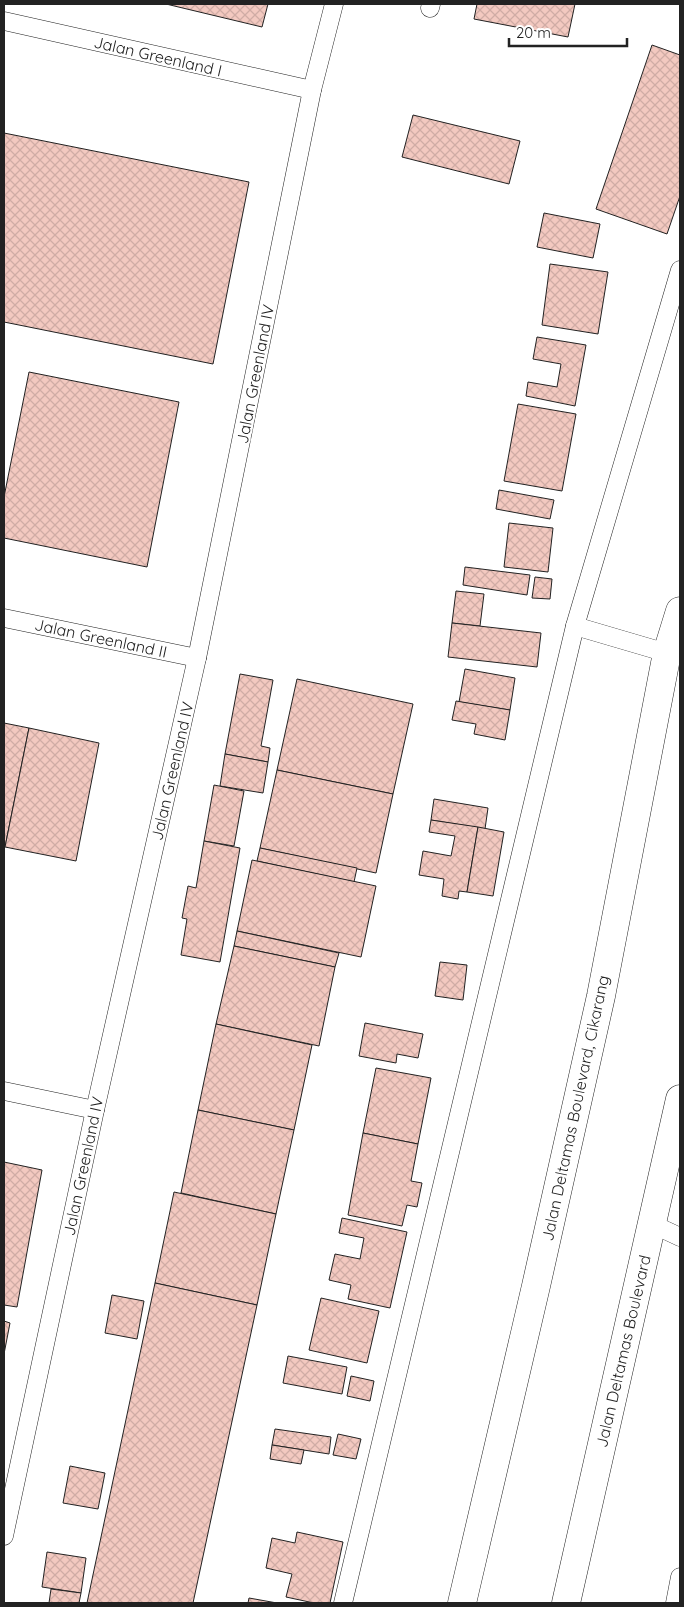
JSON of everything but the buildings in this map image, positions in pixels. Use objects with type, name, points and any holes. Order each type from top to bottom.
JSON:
[{"type":"street","name":"Jalan Deltamas Boulevard, Cikarang","points":[[462,1603],[534,1296],[601,996],[667,653],[680,611]]},
{"type":"street","name":"Jalan Deltamas Boulevard","points":[[566,1603],[680,1099]]},
{"type":"lane","name":"Jalan Greenland IV","points":[[4,1536],[94,1110],[197,658],[312,90],[334,4]]},
{"type":"lane","name":"Jalan Greenland I","points":[[4,21],[312,90]]},
{"type":"lane","points":[[343,1603],[575,626],[680,270]]},
{"type":"lane","name":"Jalan Greenland II","points":[[4,618],[197,658]]},
{"type":"lane","points":[[575,626],[667,653]]},
{"type":"lane","points":[[4,1091],[94,1110]]},
{"type":"lane","points":[[652,1224],[680,1237]]},
{"type":"lane","points":[[675,1603],[680,1577]]}]
